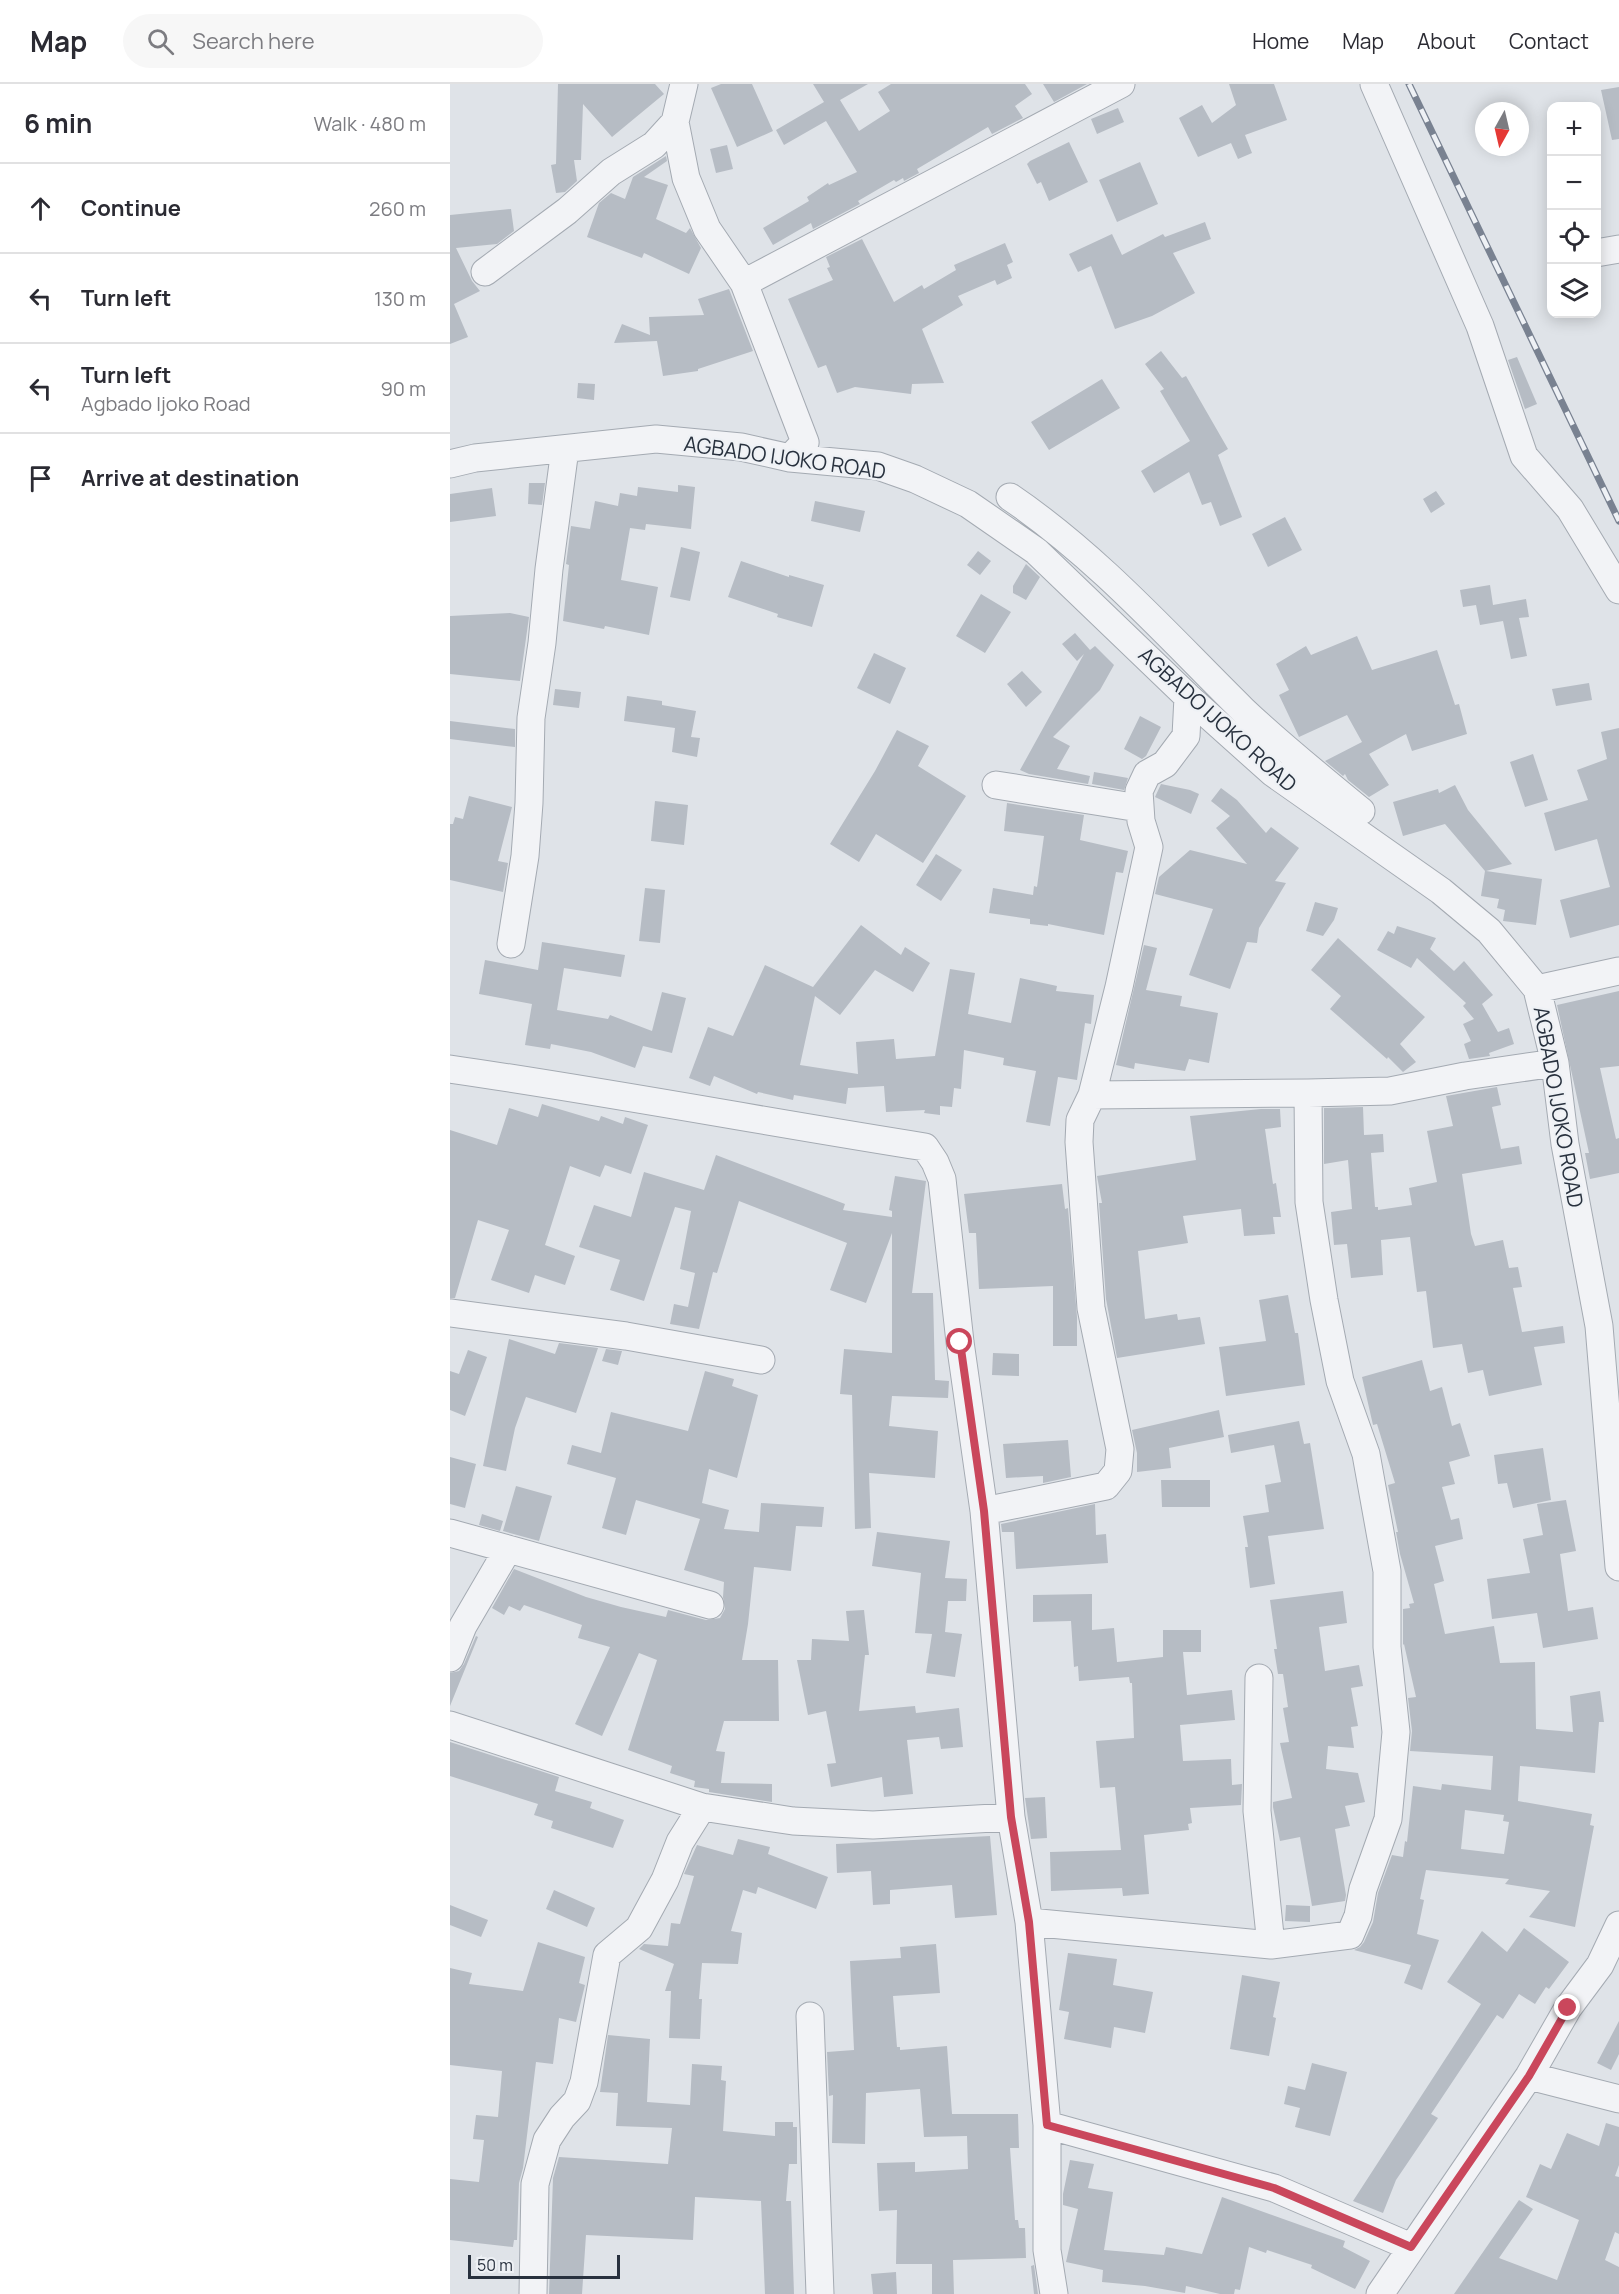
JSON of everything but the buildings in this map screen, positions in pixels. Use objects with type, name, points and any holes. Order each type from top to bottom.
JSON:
[{"type":"street","points":[[684,84],[675,122],[686,178],[707,229],[744,283],[805,442],[790,458]]},
{"type":"street","points":[[744,283],[1121,84]]},
{"type":"street","points":[[1374,84],[1480,326],[1524,456],[1570,509],[1619,590]]},
{"type":"street","points":[[485,272],[567,211],[611,172],[654,145],[675,122]]},
{"type":"street","points":[[1601,252],[1619,249]]},
{"type":"street","name":"AGBADO IJOKO ROAD","points":[[450,464],[475,458],[656,439],[741,447],[790,458],[878,466],[915,479],[968,504],[1036,551],[1188,697],[1273,773],[1441,891],[1489,931],[1538,989],[1555,1062],[1567,1155],[1609,1325],[1619,1567]]},
{"type":"street","points":[[511,944],[525,856],[531,718],[565,449]]},
{"type":"street","points":[[1010,497],[1042,519],[1102,571],[1292,756],[1361,811]]},
{"type":"street","points":[[984,1511],[1106,1486],[1118,1471],[1120,1449],[1091,1308],[1079,1142],[1080,1120],[1092,1095],[1119,987],[1149,847],[1141,821],[1139,791],[1147,774],[1165,764],[1186,736],[1188,697]]},
{"type":"street","points":[[996,784],[1139,808]]},
{"type":"street","points":[[1538,989],[1619,970]]},
{"type":"street","points":[[1092,1095],[1308,1094],[1390,1091],[1555,1062]]},
{"type":"street","points":[[450,1069],[583,1088],[768,1122],[925,1147],[935,1162],[942,1179],[960,1342],[984,1511],[1011,1817],[1029,1922],[1047,2125],[1047,2250],[1054,2294]]},
{"type":"street","points":[[1029,1922],[1271,1945],[1350,1935],[1358,1916],[1363,1889],[1388,1818],[1396,1732],[1387,1647],[1387,1571],[1366,1454],[1340,1380],[1324,1300],[1310,1202],[1308,1094]]},
{"type":"street","points":[[450,1313],[626,1336],[761,1360]]},
{"type":"street","points":[[450,1533],[710,1605]]},
{"type":"street","points":[[450,1658],[463,1626],[508,1550]]},
{"type":"street","points":[[1259,1678],[1257,1811],[1271,1945]]},
{"type":"street","points":[[450,1725],[702,1808],[793,1821],[873,1825],[1011,1817]]},
{"type":"street","points":[[532,2294],[535,2184],[547,2140],[562,2117],[577,2102],[584,2082],[607,1955],[639,1928],[665,1880],[680,1842],[702,1808]]},
{"type":"street","points":[[1380,2294],[1529,2076],[1568,2008],[1600,1965],[1619,1924]]},
{"type":"street","points":[[810,2016],[820,2294]]},
{"type":"street","points":[[1529,2076],[1619,2099]]},
{"type":"street","points":[[1047,2125],[1274,2188],[1411,2247]]},
{"type":"railway","points":[[1409,84],[1619,521]]},
{"type":"route","points":[[960,1342],[984,1511],[1011,1817],[1029,1922],[1047,2125],[1274,2188],[1411,2247],[1529,2076],[1568,2008]]}]
